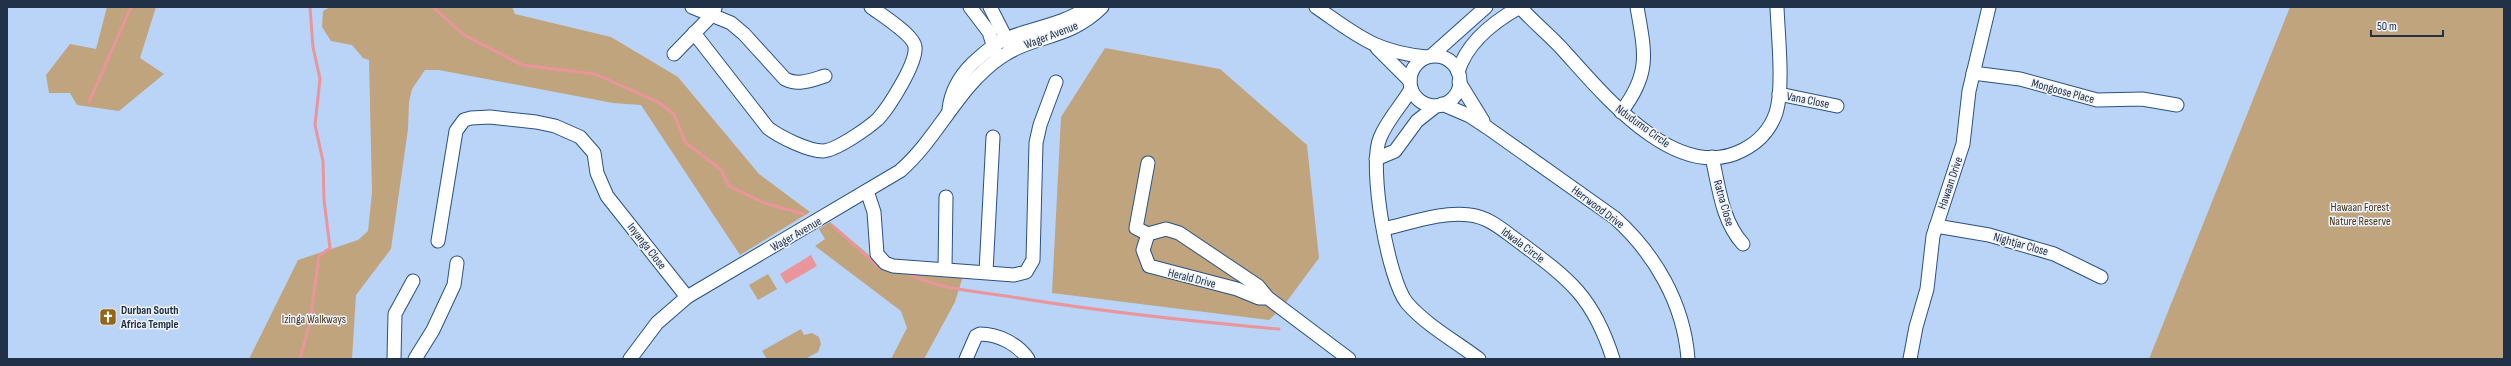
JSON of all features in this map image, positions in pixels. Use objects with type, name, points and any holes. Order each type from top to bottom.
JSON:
[{"type":"street","points":[[692,7],[714,11],[731,23],[744,34],[785,79],[794,83],[802,83],[825,76]]},
{"type":"street","points":[[694,33],[768,128],[779,136],[823,151],[842,144],[877,119],[888,105],[913,60],[915,46],[911,38],[870,7]]},
{"type":"street","points":[[970,7],[989,32],[998,59]]},
{"type":"street","points":[[990,7],[1008,38],[1012,51]]},
{"type":"street","name":"Wager Avenue","points":[[948,111],[953,91],[961,78],[974,63],[993,46],[1008,38],[1053,25],[1088,7]]},
{"type":"street","name":"Wager Avenue","points":[[634,356],[657,322],[687,297],[900,171],[915,158],[933,137],[948,111],[975,80],[998,59],[1012,51],[1079,26],[1102,7]]},
{"type":"street","points":[[1316,7],[1375,46],[1410,85],[1421,101],[1439,105]]},
{"type":"street","points":[[1479,359],[1406,302],[1396,279],[1376,194],[1376,159],[1380,137],[1410,85],[1414,66],[1429,57],[1486,7]]},
{"type":"street","points":[[1376,159],[1395,151],[1417,121],[1439,105],[1451,100],[1456,93],[1458,77],[1471,45],[1501,18],[1520,7]]},
{"type":"street","name":"Ndudumo Circle","points":[[1520,7],[1564,50],[1602,95],[1621,112],[1666,145],[1685,153],[1712,157],[1739,152],[1760,139],[1769,128],[1776,113],[1779,94],[1777,7]]},
{"type":"street","points":[[1621,112],[1634,95],[1643,73],[1644,52],[1637,7]]},
{"type":"street","name":"Hawaan Drive","points":[[1910,359],[1916,327],[1927,289],[1931,246],[1946,191],[1960,158],[1966,104],[1989,7]]},
{"type":"street","points":[[674,54],[714,11]]},
{"type":"street","points":[[1375,46],[1396,53],[1444,58],[1451,62],[1458,77]]},
{"type":"street","name":"Mongoose Place","points":[[1973,73],[2020,78],[2097,100],[2142,99],[2177,105]]},
{"type":"street","name":"Herrwood Drive","points":[[1458,77],[1471,104],[1488,128]]},
{"type":"street","points":[[867,191],[874,212],[875,246],[880,259],[893,266],[1021,274],[1032,265],[1037,138],[1056,82]]},
{"type":"street","name":"Vana Close","points":[[1779,94],[1837,106]]},
{"type":"street","name":"Herrwood Drive","points":[[1439,105],[1470,116],[1615,218],[1630,232],[1647,252],[1670,291],[1684,334],[1688,359]]},
{"type":"street","name":"Inyanga Close","points":[[438,241],[456,131],[464,120],[470,118],[536,122],[568,131],[588,144],[594,153],[597,173],[607,196],[687,297]]},
{"type":"street","points":[[986,272],[993,137]]},
{"type":"street","name":"Ratna Close","points":[[1712,157],[1728,221],[1732,231],[1744,244]]},
{"type":"street","points":[[1148,163],[1136,228],[1148,234]]},
{"type":"street","points":[[945,269],[946,197]]},
{"type":"street","name":"Idwala Circle","points":[[1384,229],[1457,214],[1472,215],[1494,224],[1570,281],[1593,310],[1613,359]]},
{"type":"street","name":"Nightjar Close","points":[[1936,226],[1989,235],[2017,245],[2054,254],[2101,277]]},
{"type":"street","name":"Herald Drive","points":[[1268,298],[1259,298],[1237,289],[1149,266],[1143,250],[1148,234],[1166,229],[1178,233],[1258,286],[1268,298],[1349,359]]},
{"type":"street","points":[[415,359],[433,330],[454,285],[457,264]]},
{"type":"street","points":[[394,359],[395,314],[413,281]]},
{"type":"street","points":[[966,359],[980,334],[1018,347],[1028,359]]},
{"type":"green space","points":[[107,7],[156,7],[140,58],[164,74],[119,111],[77,105],[70,93],[49,93],[46,75],[70,44],[96,49]]},
{"type":"green space","name":"Izinga Walkways","points":[[330,7],[512,7],[515,14],[611,37],[678,77],[759,174],[810,212],[740,255],[641,105],[613,103],[439,70],[425,70],[412,89],[409,102],[408,129],[391,249],[356,295],[352,359],[249,359],[298,260],[358,240],[368,231],[372,192],[369,60],[363,58],[352,45],[331,41],[322,27],[323,11]]},
{"type":"green space","name":"Hawaan Forest Nature Reserve","points":[[2290,7],[2504,7],[2504,359],[2149,359]]},
{"type":"green space","points":[[1105,48],[1220,69],[1307,145],[1319,258],[1282,308],[1269,320],[1052,293],[1061,117]]},
{"type":"green space","points":[[830,222],[876,261],[964,273],[955,302],[924,359],[891,359],[907,328],[901,311],[815,246],[825,239],[819,229]]},
{"type":"green space","points":[[768,274],[777,289],[758,300],[749,285]]},
{"type":"green space","points":[[801,329],[804,335],[812,333],[819,337],[821,344],[818,352],[805,359],[767,359],[762,351]]},
{"type":"shaded area","points":[[811,255],[817,266],[786,284],[780,274]]},
{"type":"waterway","points":[[89,102],[131,7]]},
{"type":"waterway","points":[[300,359],[310,322],[319,256],[330,248],[324,200],[323,161],[315,125],[320,79],[313,47],[310,7]]},
{"type":"waterway","points":[[433,7],[464,35],[522,65],[595,74],[658,102],[674,114],[685,142],[721,170],[729,186],[764,203],[804,214]]},
{"type":"waterway","points":[[833,226],[880,268],[885,269]]},
{"type":"waterway","points":[[906,272],[917,278],[942,286],[968,291],[1142,315],[1279,329]]},
{"type":"place","name":"Durban South Africa Temple","points":[[108,317]]}]
